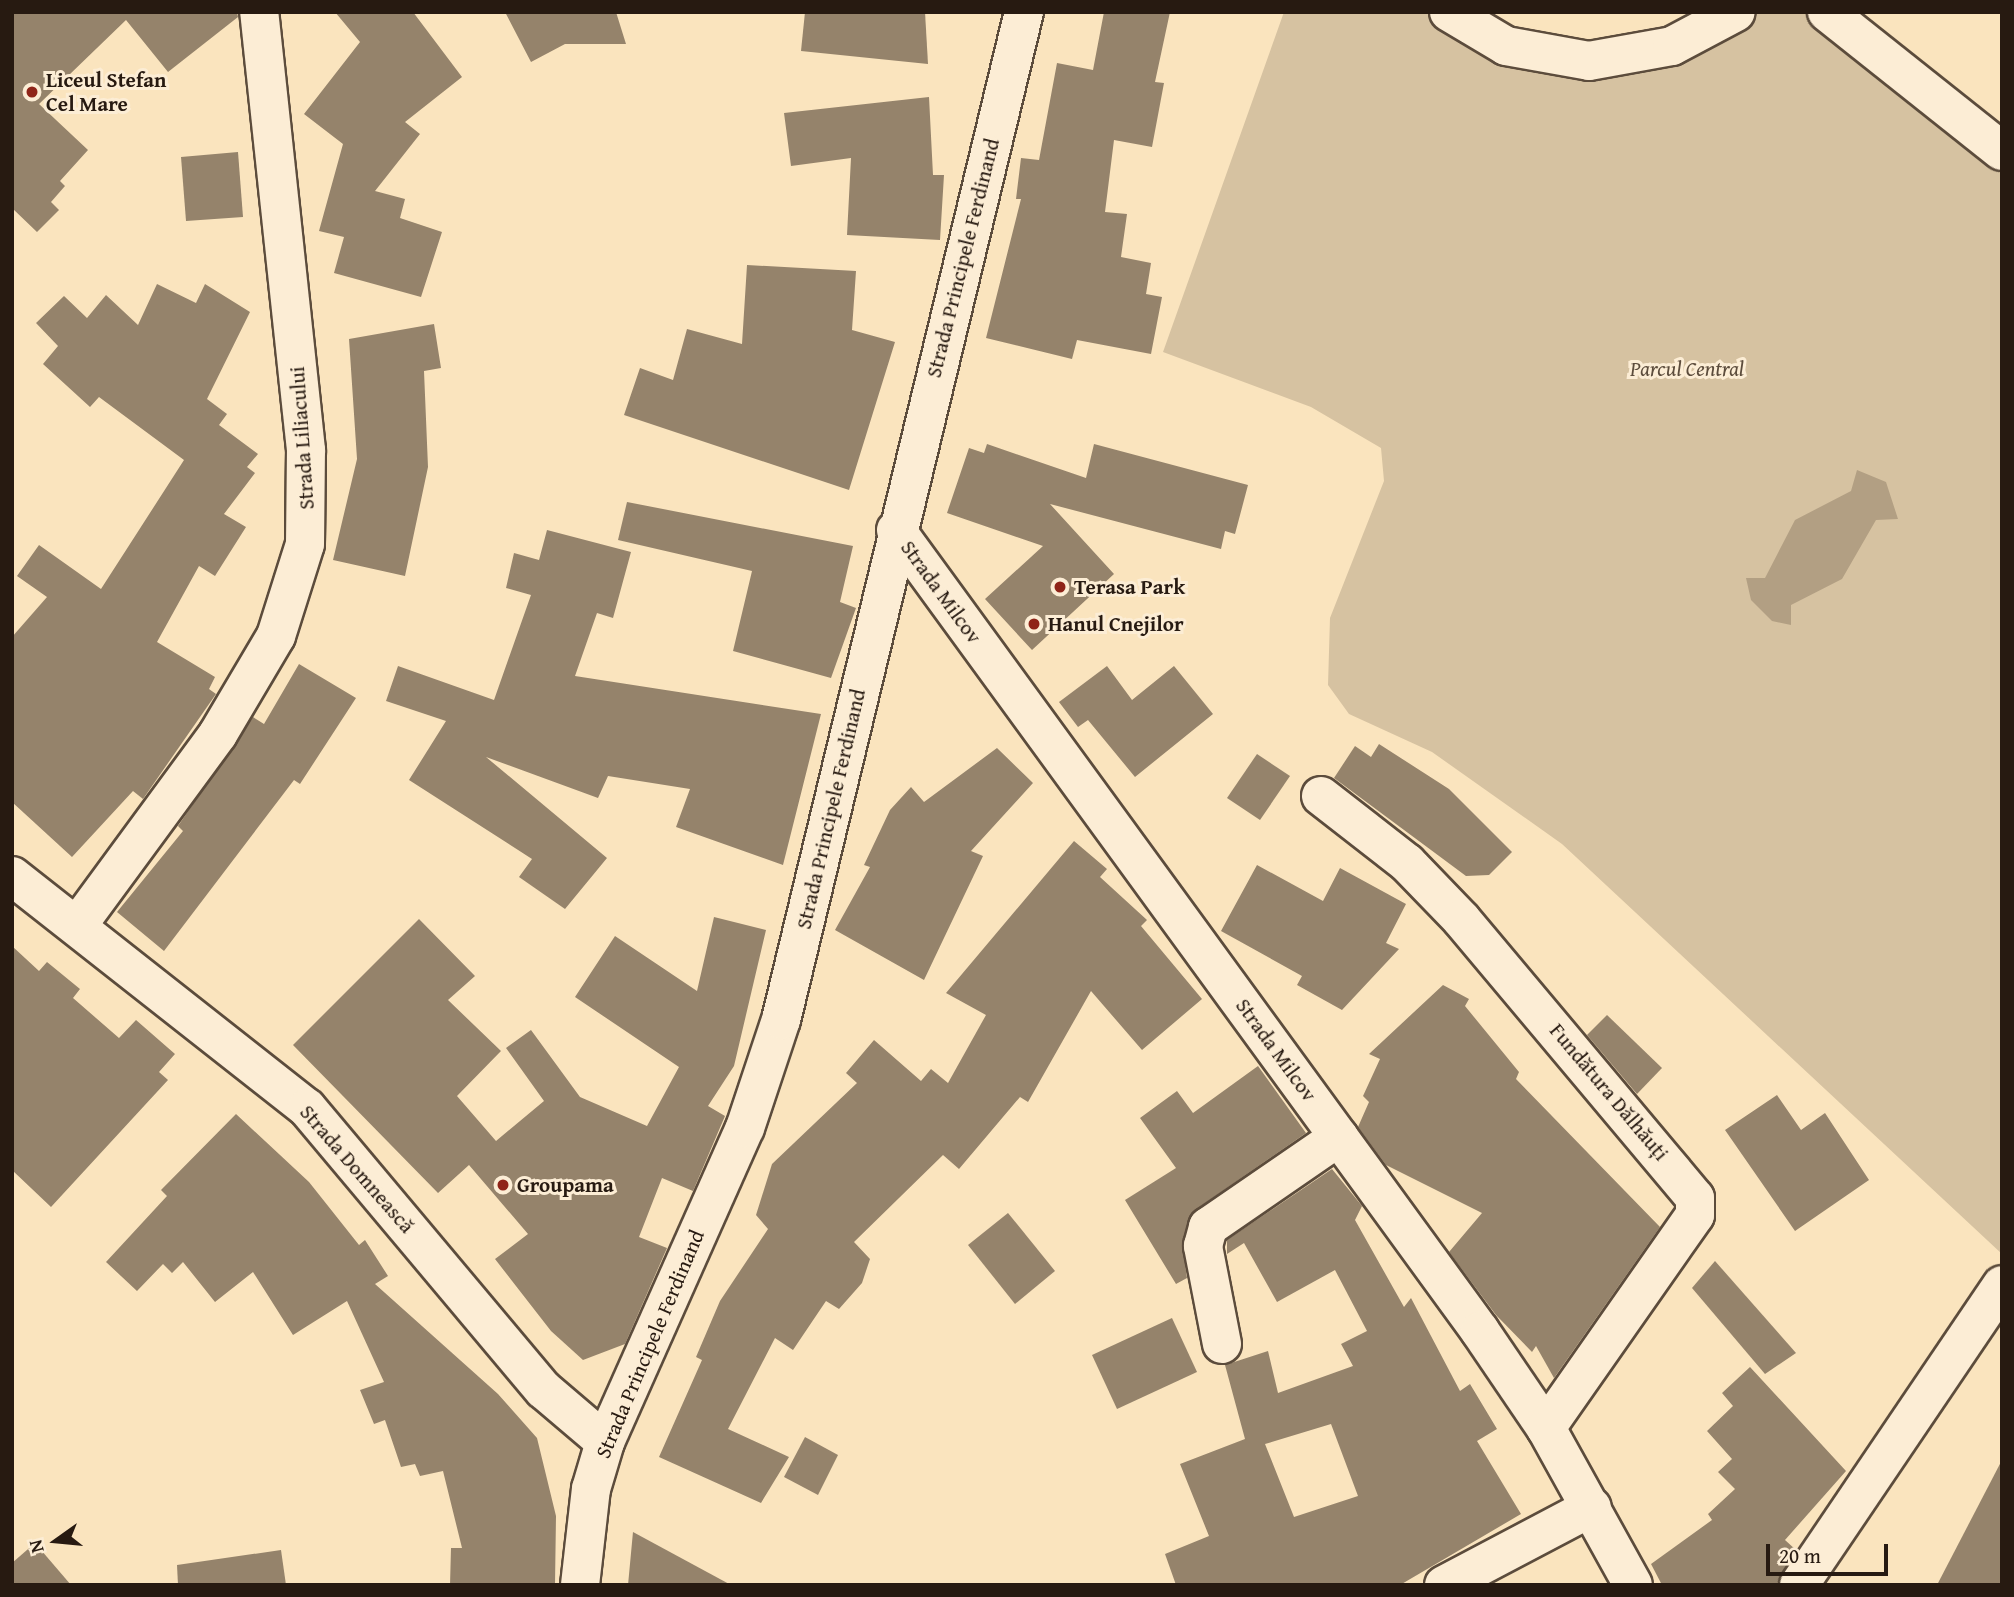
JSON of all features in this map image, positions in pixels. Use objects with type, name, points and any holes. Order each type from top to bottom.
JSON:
[{"type":"street","name":"Strada Liliacului","points":[[77,926],[231,712],[276,636],[304,544],[306,450],[260,12]]},
{"type":"street","name":"Strada Principele Ferdinand","points":[[580,1585],[591,1489],[605,1442],[766,1073],[1024,12]]},
{"type":"street","points":[[1449,12],[1506,46],[1589,61],[1672,46],[1736,12]]},
{"type":"street","points":[[1827,12],[2002,151]]},
{"type":"street","name":"Strada Milcov","points":[[896,530],[1339,1137],[1546,1428],[1633,1585]]},
{"type":"street","name":"Fundătura Dălhăuți","points":[[1321,796],[1407,863],[1461,919],[1695,1198],[1693,1218],[1546,1428]]},
{"type":"street","name":"Strada Domnească","points":[[12,876],[307,1108],[544,1390],[605,1442]]},
{"type":"street","points":[[1222,1343],[1203,1246],[1208,1227],[1339,1137]]},
{"type":"street","points":[[1799,1585],[2002,1285]]},
{"type":"street","points":[[1444,1585],[1592,1507]]},
{"type":"green space","name":"Parcul Central","points":[[1284,12],[1449,12],[1547,57],[1736,12],[1827,12],[2002,160],[2002,1254],[1562,844],[1432,752],[1349,714],[1328,685],[1330,618],[1384,481],[1381,448],[1311,407],[1163,352]]},
{"type":"shaded area","points":[[1857,470],[1886,482],[1898,519],[1876,520],[1842,579],[1791,605],[1791,625],[1772,621],[1751,600],[1746,578],[1765,578],[1795,520],[1851,491]]},
{"type":"building","points":[[12,12],[237,12],[238,17],[168,72],[126,20],[39,104],[88,150],[60,181],[65,186],[51,202],[59,210],[37,232],[12,208]]},
{"type":"building","points":[[335,12],[413,12],[462,77],[405,122],[420,134],[375,191],[405,199],[400,218],[442,232],[421,297],[334,273],[344,237],[319,231],[343,144],[304,114],[360,42]]},
{"type":"building","points":[[505,12],[616,12],[626,44],[565,44],[531,62]]},
{"type":"building","points":[[805,12],[925,12],[928,64],[801,51]]},
{"type":"building","points":[[1104,12],[1170,12],[1155,82],[1164,83],[1152,147],[1114,140],[1105,212],[1127,214],[1121,257],[1151,263],[1146,294],[1162,297],[1151,354],[1077,340],[1072,359],[986,338],[1021,199],[1016,199],[1021,158],[1039,160],[1057,63],[1093,70]]},
{"type":"building","points":[[929,97],[933,175],[944,175],[940,240],[847,235],[851,158],[791,166],[784,113]]},
{"type":"building","points":[[238,152],[243,217],[186,221],[181,157]]},
{"type":"building","points":[[747,265],[856,271],[852,330],[895,342],[849,490],[624,415],[640,368],[673,380],[687,329],[742,344]]},
{"type":"building","points":[[157,284],[196,303],[205,284],[250,312],[207,399],[227,414],[219,425],[258,454],[247,467],[255,473],[224,514],[246,527],[215,576],[199,566],[157,642],[215,677],[209,689],[216,694],[143,799],[133,791],[72,857],[12,802],[12,637],[47,597],[17,576],[39,545],[101,589],[184,460],[99,397],[90,407],[43,364],[58,346],[36,323],[64,296],[87,318],[106,295],[138,325]]},
{"type":"building","points":[[434,324],[441,368],[424,371],[428,467],[405,576],[333,560],[357,459],[349,339]]},
{"type":"building","points":[[987,444],[1086,478],[1094,444],[1248,485],[1235,534],[1225,531],[1221,549],[1050,504],[1114,574],[1032,650],[985,599],[1043,546],[947,513],[969,448],[984,453]]},
{"type":"building","points":[[627,502],[853,546],[840,602],[856,608],[831,678],[733,651],[752,571],[618,540]]},
{"type":"building","points":[[547,530],[631,552],[613,618],[597,613],[575,676],[821,714],[783,865],[676,827],[690,789],[608,776],[598,798],[486,757],[607,858],[565,909],[519,877],[532,859],[409,780],[446,721],[386,701],[398,666],[494,700],[531,595],[506,588],[514,553],[539,560]]},
{"type":"building","points":[[299,664],[356,698],[300,784],[294,780],[164,951],[117,912],[183,831],[178,826],[253,717],[264,724]]},
{"type":"building","points":[[1107,666],[1132,700],[1174,666],[1213,714],[1135,777],[1088,720],[1078,727],[1059,702]]},
{"type":"building","points":[[1379,744],[1449,789],[1512,852],[1489,875],[1466,876],[1334,778],[1355,746],[1371,757]]},
{"type":"building","points":[[997,748],[1033,783],[971,851],[983,856],[924,980],[835,930],[870,867],[864,865],[890,810],[911,787],[924,802]]},
{"type":"building","points":[[1257,754],[1290,776],[1260,820],[1227,798]]},
{"type":"building","points":[[1074,841],[1107,869],[1100,877],[1147,920],[1141,926],[1202,999],[1142,1050],[1091,991],[1028,1102],[1020,1097],[959,1169],[943,1155],[854,1242],[870,1259],[862,1283],[839,1309],[826,1301],[793,1350],[775,1338],[728,1429],[789,1457],[761,1503],[659,1457],[702,1360],[696,1357],[720,1301],[768,1229],[756,1215],[772,1164],[857,1083],[846,1073],[874,1040],[921,1081],[931,1069],[948,1083],[986,1015],[946,993]]},
{"type":"building","points":[[1257,865],[1323,901],[1340,868],[1406,904],[1386,943],[1399,949],[1342,1010],[1297,985],[1302,976],[1221,931]]},
{"type":"building","points":[[714,917],[766,930],[734,1066],[708,1106],[725,1116],[693,1191],[662,1178],[639,1237],[667,1248],[625,1344],[583,1360],[551,1331],[495,1259],[528,1234],[469,1165],[438,1193],[293,1045],[419,919],[475,976],[448,1000],[501,1051],[457,1096],[496,1141],[544,1101],[506,1048],[531,1030],[580,1097],[647,1126],[679,1067],[575,997],[615,936],[697,991]]},
{"type":"building","points":[[12,946],[39,971],[47,962],[80,989],[73,998],[119,1038],[136,1020],[175,1054],[159,1072],[168,1080],[51,1207],[12,1170]]},
{"type":"building","points":[[1443,985],[1469,999],[1465,1006],[1519,1072],[1516,1079],[1660,1227],[1554,1378],[1536,1346],[1532,1352],[1496,1315],[1449,1252],[1482,1213],[1386,1165],[1358,1127],[1369,1102],[1363,1096],[1380,1059],[1369,1054]]},
{"type":"building","points":[[1607,1015],[1662,1068],[1637,1094],[1587,1035]]},
{"type":"building","points":[[1258,1066],[1306,1133],[1195,1210],[1182,1241],[1187,1278],[1176,1284],[1125,1200],[1176,1168],[1140,1118],[1177,1091],[1193,1113]]},
{"type":"building","points":[[1777,1095],[1801,1130],[1825,1113],[1869,1180],[1795,1231],[1725,1130]]},
{"type":"building","points":[[236,1114],[309,1182],[359,1245],[365,1240],[388,1276],[375,1284],[498,1394],[537,1438],[556,1516],[555,1585],[450,1585],[451,1548],[462,1548],[443,1471],[420,1476],[415,1464],[401,1467],[385,1420],[374,1424],[360,1390],[384,1382],[347,1301],[293,1335],[253,1272],[215,1302],[183,1262],[172,1273],[163,1264],[137,1291],[106,1262],[167,1196],[161,1190]]},
{"type":"building","points":[[1332,1169],[1362,1206],[1355,1220],[1404,1307],[1411,1298],[1460,1391],[1470,1384],[1497,1429],[1477,1441],[1521,1514],[1400,1585],[1176,1585],[1165,1554],[1209,1536],[1180,1464],[1245,1439],[1225,1365],[1268,1351],[1278,1393],[1353,1366],[1341,1344],[1367,1331],[1335,1270],[1277,1302],[1244,1243],[1227,1254],[1227,1240]],"holes":[[[1331,1424],[1358,1496],[1294,1517],[1265,1444]]]},
{"type":"building","points":[[1008,1213],[1055,1271],[1015,1304],[968,1245]]},
{"type":"building","points":[[1715,1261],[1796,1353],[1765,1374],[1692,1288]]},
{"type":"building","points":[[1172,1318],[1197,1372],[1117,1409],[1092,1355]]},
{"type":"building","points":[[1750,1367],[1846,1471],[1785,1540],[1796,1550],[1777,1585],[1662,1585],[1651,1564],[1712,1520],[1708,1514],[1735,1489],[1718,1472],[1732,1459],[1707,1431],[1733,1406],[1722,1393]]},
{"type":"building","points":[[805,1437],[838,1455],[818,1495],[784,1477]]},
{"type":"building","points":[[2002,1460],[2002,1585],[1937,1585]]},
{"type":"building","points":[[633,1532],[731,1585],[628,1585]]},
{"type":"building","points":[[35,1543],[71,1585],[12,1585],[12,1563]]},
{"type":"building","points":[[281,1550],[286,1585],[178,1585],[177,1565]]},
{"type":"place","name":"Liceul Stefan Cel Mare","points":[[32,92]]},
{"type":"place","name":"Terasa Park","points":[[1060,587]]},
{"type":"place","name":"Hanul Cnejilor","points":[[1034,624]]},
{"type":"place","name":"Groupama","points":[[503,1185]]}]
